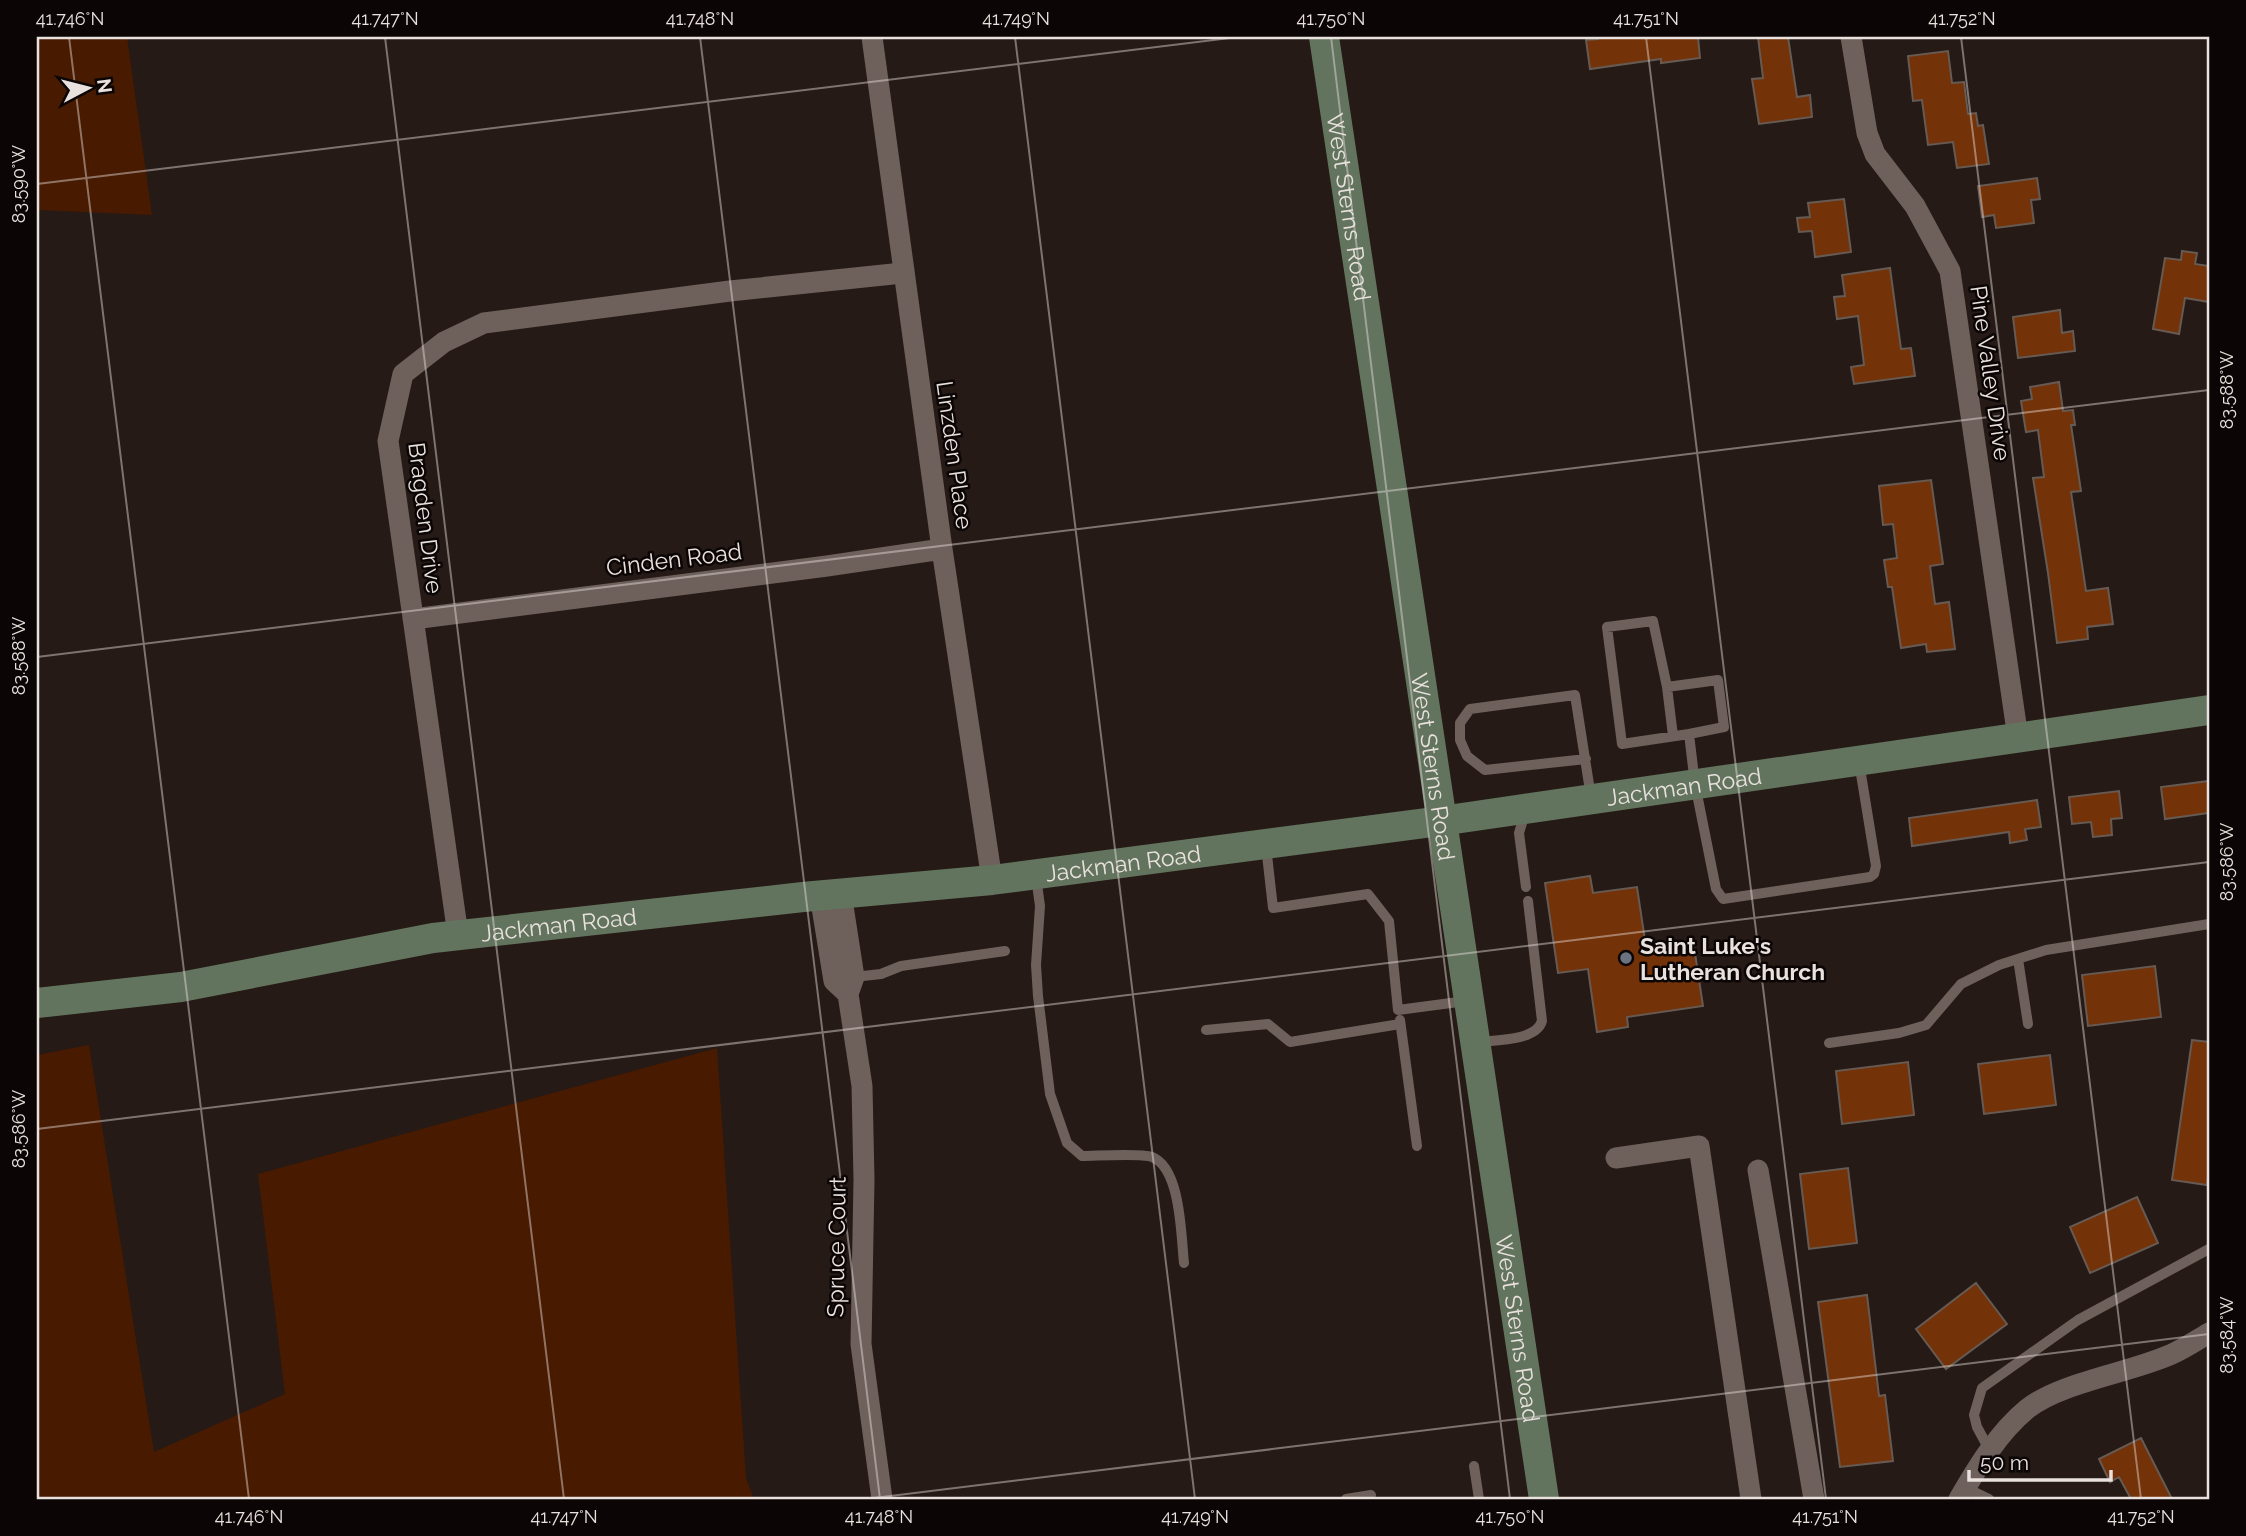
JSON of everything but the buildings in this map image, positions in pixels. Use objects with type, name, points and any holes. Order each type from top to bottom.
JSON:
[{"type":"street","name":"Linzden Place","points":[[872,37],[942,549],[992,880]]},
{"type":"street","name":"West Sterns Road","points":[[1324,37],[1544,1499]]},
{"type":"street","name":"Pine Valley Drive","points":[[1851,37],[1867,133],[1875,154],[1914,206],[1950,271],[2018,738]]},
{"type":"street","name":"Bragden Drive","points":[[458,935],[388,441],[403,374],[444,342],[484,323],[730,291],[893,274],[904,270]]},
{"type":"street","name":"Cinden Road","points":[[413,619],[942,549]]},
{"type":"street","name":"Jackman Road","points":[[37,1003],[181,987],[433,938],[830,894],[992,880],[1527,809],[2209,710]]},
{"type":"street","name":"Spruce Court","points":[[830,894],[834,981],[851,986],[862,1086],[864,1180],[861,1344],[882,1499]]},
{"type":"street","points":[[1616,1158],[1699,1146],[1751,1499]]},
{"type":"street","points":[[1758,1170],[1814,1499]]},
{"type":"street","points":[[1962,1493],[1990,1451],[2027,1409],[2055,1394],[2172,1354],[2209,1333]]},
{"type":"lane","points":[[1667,687],[1718,680],[1724,727],[1689,734],[1622,744],[1607,627],[1653,621],[1667,687],[1673,736]]},
{"type":"lane","points":[[1586,759],[1485,770],[1467,756],[1460,740],[1460,723],[1470,709],[1576,695],[1586,759],[1591,799]]},
{"type":"lane","points":[[1689,734],[1695,785],[1716,889],[1719,896],[1727,900],[1870,877],[1874,874],[1859,761]]},
{"type":"lane","points":[[1526,887],[1519,833],[1527,809]]},
{"type":"lane","points":[[1266,844],[1273,908],[1368,894],[1389,921],[1417,1146]]},
{"type":"lane","points":[[1036,874],[1040,906],[1036,965],[1049,1094],[1067,1143],[1082,1156],[1152,1157],[1167,1168],[1176,1194],[1184,1263]]},
{"type":"lane","points":[[1475,1042],[1527,1036],[1540,1028],[1542,1021],[1528,901]]},
{"type":"lane","points":[[1829,1043],[1899,1033],[1926,1025],[1961,984],[1999,965],[2046,950],[2209,924]]},
{"type":"lane","points":[[851,986],[901,965],[1005,951]]},
{"type":"lane","points":[[2018,960],[2028,1024]]},
{"type":"lane","points":[[1398,1010],[1468,1000]]},
{"type":"lane","points":[[1206,1030],[1268,1024],[1290,1042],[1401,1024]]},
{"type":"lane","points":[[1990,1451],[1977,1427],[1974,1415],[1982,1388],[2078,1321],[2209,1248]]},
{"type":"lane","points":[[1474,1466],[1479,1499]]},
{"type":"lane","points":[[1962,1493],[1989,1499]]},
{"type":"lane","points":[[1346,1499],[1371,1495]]},
{"type":"shaded area","points":[[37,37],[127,37],[152,215],[37,210]]},
{"type":"shaded area","points":[[89,1045],[154,1452],[285,1394],[258,1174],[717,1048],[746,1478],[754,1499],[37,1499],[37,1055]]},
{"type":"place","name":"Saint Luke's Lutheran Church","points":[[1626,958]]}]
